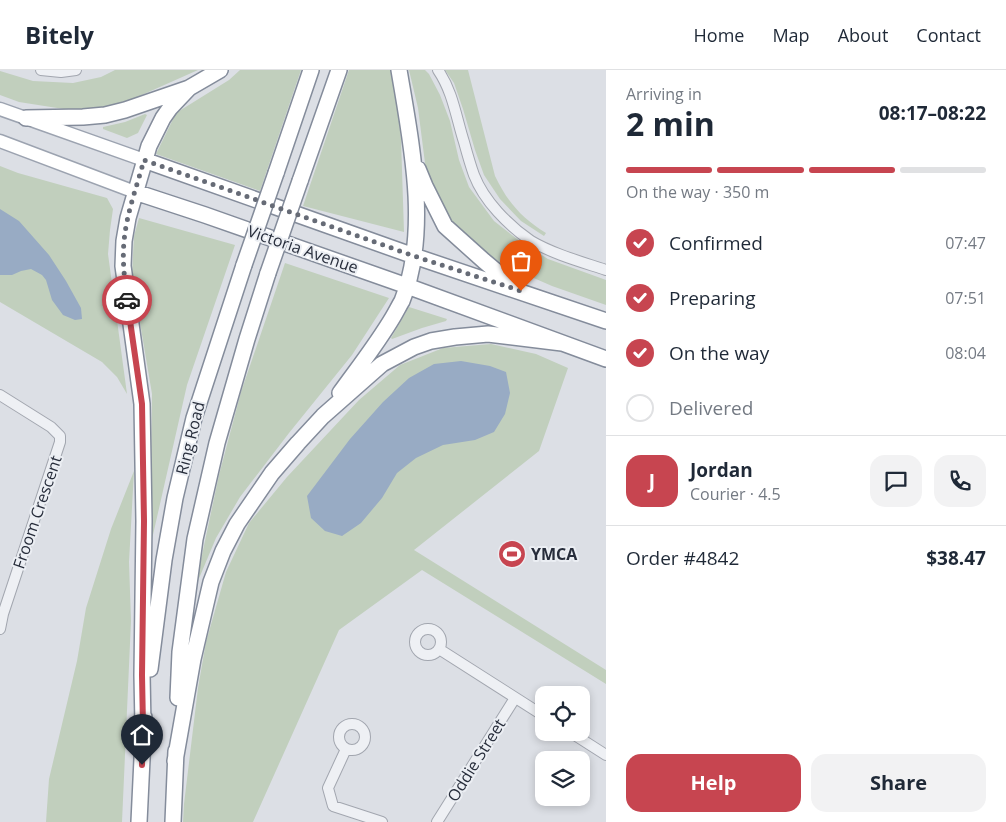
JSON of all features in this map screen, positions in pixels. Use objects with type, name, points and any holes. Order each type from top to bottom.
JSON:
[{"type":"highway","points":[[26,118],[105,115],[189,88],[220,70]]},
{"type":"highway","name":"Ring Road","points":[[139,822],[143,726],[164,560],[175,498],[194,418],[244,265],[312,70]]},
{"type":"highway","name":"Ring Road","points":[[173,822],[180,652],[195,539],[217,442],[247,339],[268,272],[339,70]]},
{"type":"highway","points":[[175,761],[193,659],[211,582],[223,551],[237,524],[272,473],[323,416],[386,328],[402,302],[414,256],[417,227],[413,157],[399,70]]},
{"type":"highway","points":[[143,726],[144,521],[142,404],[123,266],[124,241],[128,218],[144,160],[153,137],[162,118],[189,88]]},
{"type":"highway","points":[[413,157],[445,226],[521,291]]},
{"type":"highway","name":"Victoria Avenue","points":[[144,160],[414,256],[606,321]]},
{"type":"highway","name":"Victoria Avenue","points":[[136,192],[406,286],[606,359]]},
{"type":"highway","points":[[323,416],[382,364],[414,347],[431,341],[488,334],[562,343]]},
{"type":"main road","name":"Victoria Avenue","points":[[0,109],[144,160]]},
{"type":"main road","name":"Victoria Avenue","points":[[0,141],[136,192]]},
{"type":"street","points":[[41,70],[61,72],[76,70]]},
{"type":"street","points":[[438,70],[454,102],[458,123],[474,176],[496,210],[531,240],[550,250],[606,270]]},
{"type":"street","name":"Froom Crescent","points":[[0,395],[51,427],[60,436],[60,442],[1,614],[0,628]]},
{"type":"street","points":[[439,649],[535,710]]},
{"type":"street","name":"Oddie Street","points":[[437,822],[515,698]]},
{"type":"street","points":[[584,741],[606,755]]},
{"type":"street","points":[[346,750],[328,788],[333,806],[382,822]]},
{"type":"green space","points":[[115,70],[198,70],[135,98],[106,107],[70,110],[19,102],[0,95],[0,71],[33,81],[73,83],[101,77]]},
{"type":"green space","points":[[240,70],[301,70],[260,191],[156,154],[176,113],[229,80]]},
{"type":"green space","points":[[349,70],[393,70],[401,139],[404,232],[303,206]]},
{"type":"green space","points":[[409,70],[425,70],[429,74],[450,121],[459,160],[469,187],[494,221],[521,242],[548,259],[606,280],[606,305],[552,286],[513,269],[487,255],[458,230],[436,198],[426,171],[418,108]]},
{"type":"green space","points":[[445,70],[468,70],[495,176],[516,209],[546,233],[544,236],[521,221],[500,199],[484,175],[454,83]]},
{"type":"green space","points":[[145,114],[147,115],[138,133],[127,138],[103,129],[103,127],[125,122]]},
{"type":"green space","points":[[0,166],[18,173],[107,198],[113,209],[108,254],[127,394],[117,377],[102,362],[0,302]]},
{"type":"green space","points":[[139,218],[235,245],[187,385],[150,548],[152,394],[132,275],[134,236]]},
{"type":"green space","points":[[285,263],[389,298],[352,355],[240,497],[216,538],[195,588],[219,475],[241,392]]},
{"type":"green space","points":[[409,307],[447,319],[446,321],[392,339]]},
{"type":"green space","points":[[491,344],[536,354],[568,368],[539,451],[414,550],[606,670],[606,684],[422,570],[339,630],[253,822],[183,822],[198,688],[206,642],[226,572],[249,523],[287,477],[359,400],[400,365],[443,348]]},
{"type":"green space","points":[[134,471],[129,562],[131,621],[122,822],[46,822],[49,779],[77,661],[86,608],[111,529]]},
{"type":"water","points":[[0,209],[19,221],[49,255],[81,308],[82,319],[75,320],[63,315],[52,300],[46,280],[42,275],[31,269],[12,275],[0,275]]},
{"type":"water","points":[[461,361],[490,366],[506,372],[510,393],[505,414],[494,432],[475,440],[443,445],[416,458],[397,473],[382,498],[361,523],[342,536],[325,531],[311,518],[307,496],[350,439],[383,402],[409,378],[434,364]]},
{"type":"way so far","points":[[127,300],[123,266],[124,241],[128,218],[144,160],[414,256],[521,291]]},
{"type":"place","name":"YMCA","points":[[512,554]]},
{"type":"route","points":[[127,300],[142,404],[144,521],[142,765]]}]
